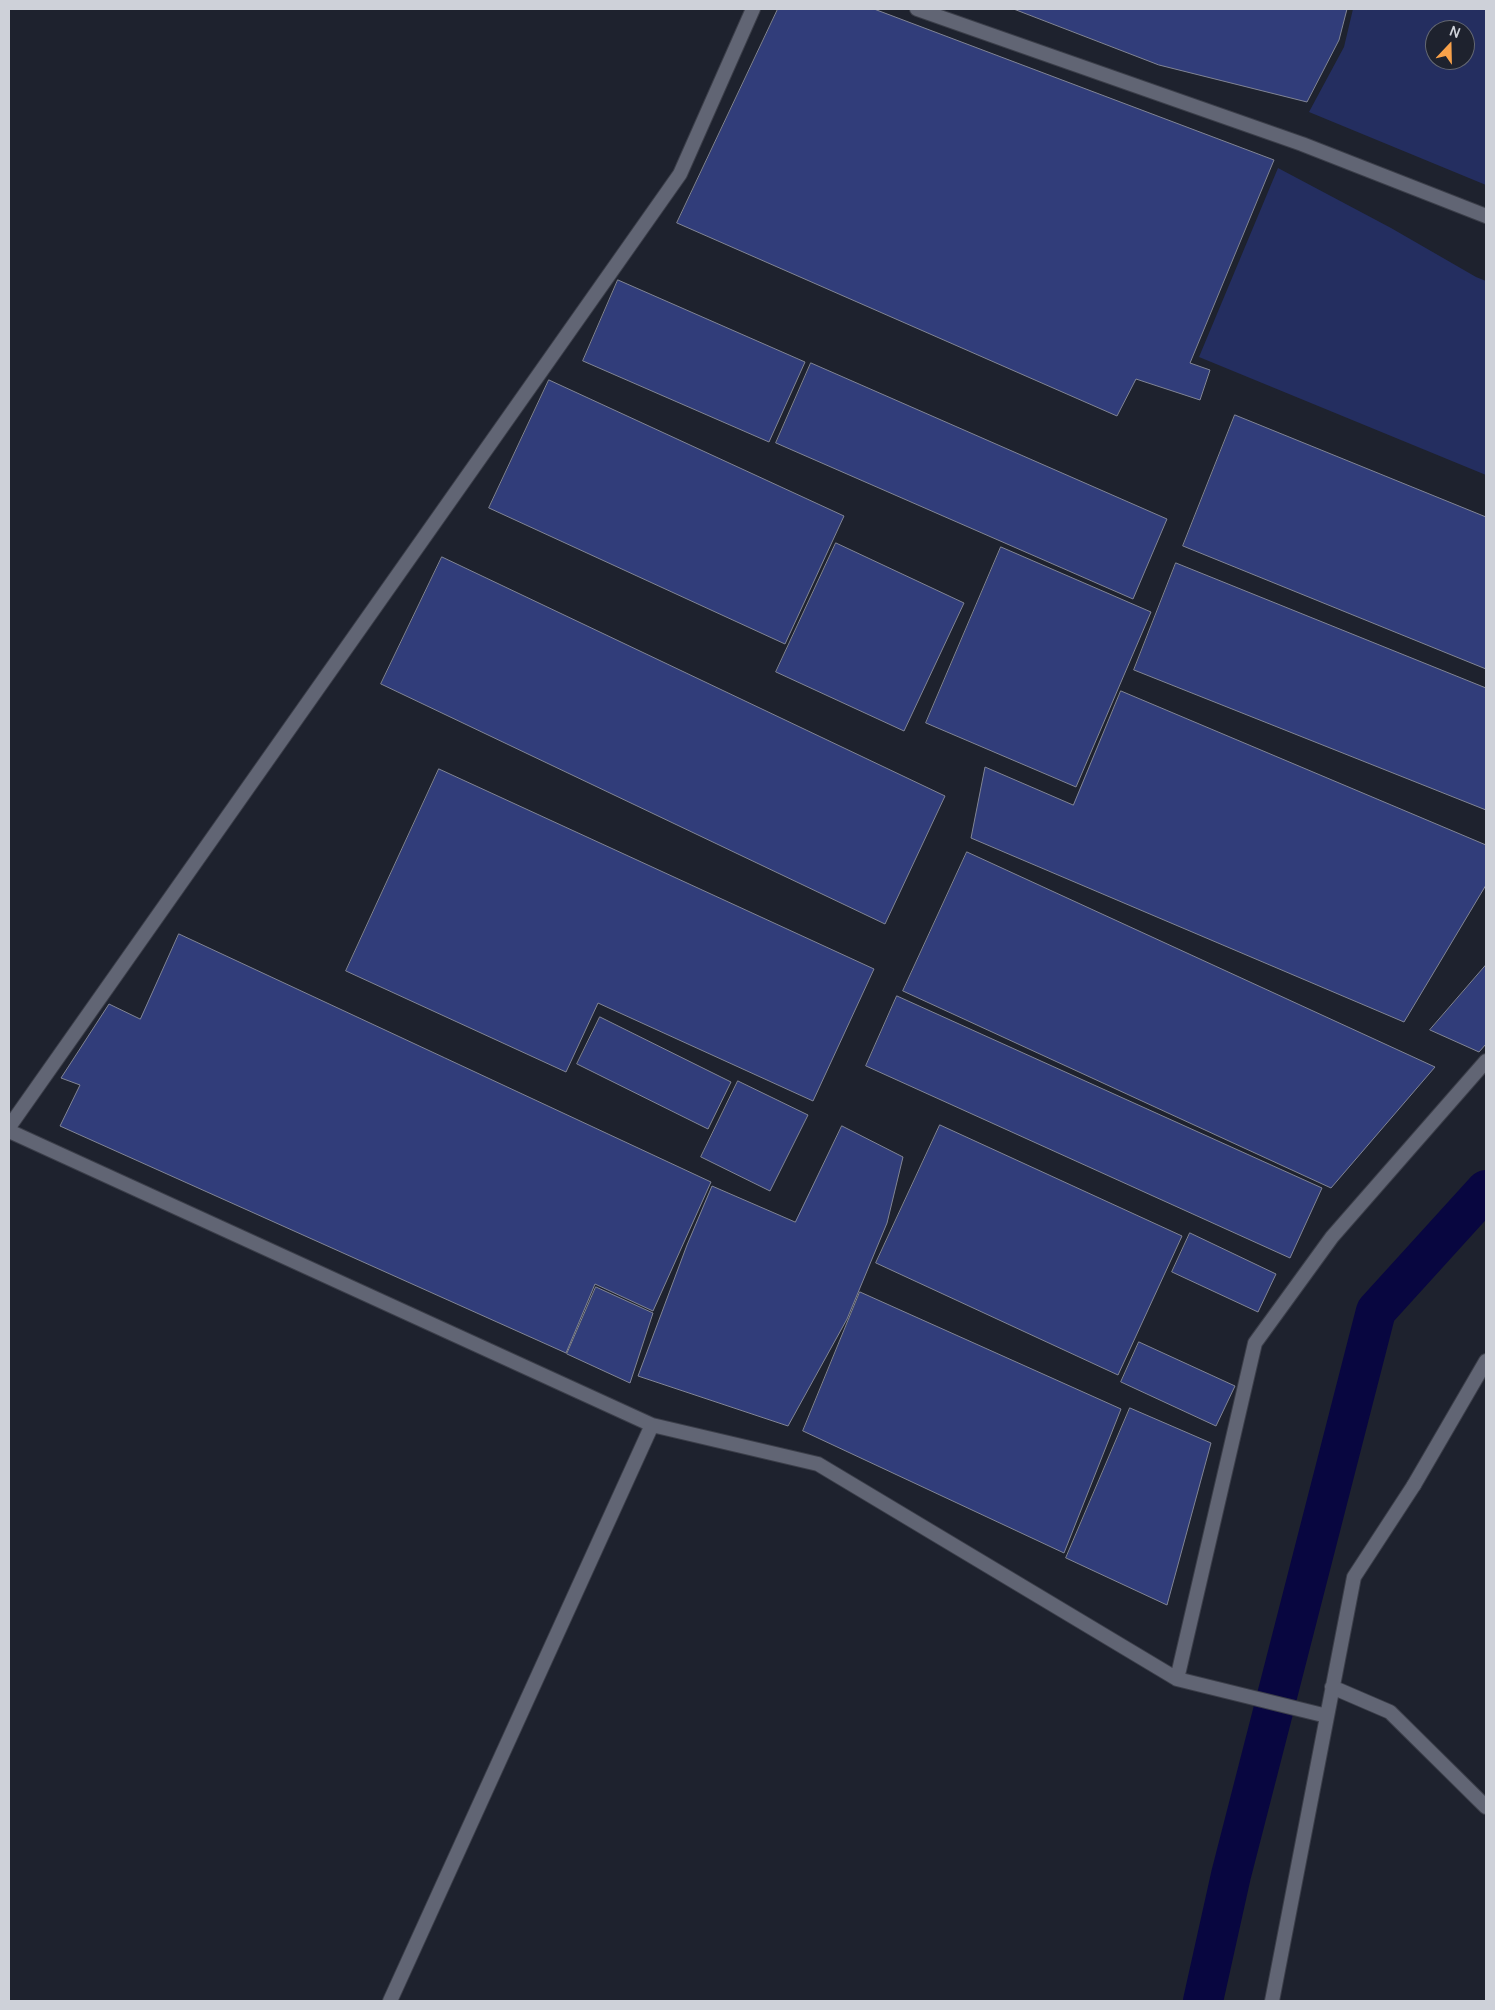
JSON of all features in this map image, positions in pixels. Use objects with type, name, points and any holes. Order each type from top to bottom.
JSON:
[{"type":"street","points":[[753,9],[680,174],[9,1129],[652,1425],[818,1464],[1177,1679],[1327,1716]]},
{"type":"street","points":[[917,9],[1302,144],[1486,216]]},
{"type":"street","points":[[1177,1679],[1255,1343],[1332,1237],[1486,1061]]},
{"type":"street","points":[[1272,2001],[1354,1577],[1414,1485],[1486,1361]]},
{"type":"street","points":[[390,2001],[652,1425]]},
{"type":"street","points":[[1332,1688],[1390,1712],[1486,1807]]},
{"type":"shaded area","points":[[1353,9],[1486,9],[1486,185],[1309,112],[1344,47]]},
{"type":"shaded area","points":[[1278,168],[1486,281],[1486,475],[1199,357]]},
{"type":"building","points":[[778,9],[874,9],[1274,160],[1190,363],[1210,370],[1200,400],[1136,379],[1117,416],[677,223]]},
{"type":"building","points":[[1014,9],[1347,9],[1339,40],[1307,102],[1159,65]]},
{"type":"building","points":[[618,280],[805,362],[769,442],[583,361]]},
{"type":"building","points":[[811,363],[1167,519],[1133,599],[776,443]]},
{"type":"building","points":[[549,380],[844,516],[785,644],[489,508]]},
{"type":"building","points":[[1235,415],[1486,517],[1486,669],[1183,546]]},
{"type":"building","points":[[836,543],[964,603],[904,731],[776,672]]},
{"type":"building","points":[[1001,547],[1151,612],[1076,787],[926,723]]},
{"type":"building","points":[[442,557],[945,796],[885,924],[381,684]]},
{"type":"building","points":[[1176,563],[1486,688],[1486,810],[1134,670]]},
{"type":"building","points":[[1121,691],[1486,845],[1486,885],[1404,1022],[971,838],[985,767],[1073,805]]},
{"type":"building","points":[[439,769],[874,969],[813,1101],[598,1003],[566,1072],[346,971]]},
{"type":"building","points":[[967,852],[1435,1067],[1331,1188],[903,991]]},
{"type":"building","points":[[179,934],[711,1182],[653,1311],[595,1284],[566,1353],[60,1126],[80,1085],[61,1078],[109,1004],[140,1019]]},
{"type":"building","points":[[1486,965],[1486,1044],[1479,1052],[1430,1030]]},
{"type":"building","points":[[897,996],[1322,1188],[1290,1258],[866,1066]]},
{"type":"building","points":[[600,1017],[731,1082],[708,1129],[577,1064]]},
{"type":"building","points":[[738,1081],[808,1115],[770,1191],[701,1157]]},
{"type":"building","points":[[940,1125],[1182,1236],[1118,1375],[876,1263]]},
{"type":"building","points":[[842,1126],[903,1157],[887,1223],[847,1319],[788,1426],[638,1376],[687,1245],[712,1186],[795,1222]]},
{"type":"building","points":[[1190,1233],[1276,1274],[1258,1312],[1172,1272]]},
{"type":"building","points":[[596,1287],[653,1313],[630,1383],[567,1354]]},
{"type":"building","points":[[860,1292],[1121,1409],[1064,1553],[803,1431]]},
{"type":"building","points":[[1139,1342],[1235,1386],[1216,1426],[1121,1382]]},
{"type":"building","points":[[1130,1408],[1211,1443],[1167,1605],[1066,1558]]},
{"type":"waterway","points":[[1203,2001],[1231,1875],[1376,1311],[1486,1190]]}]
